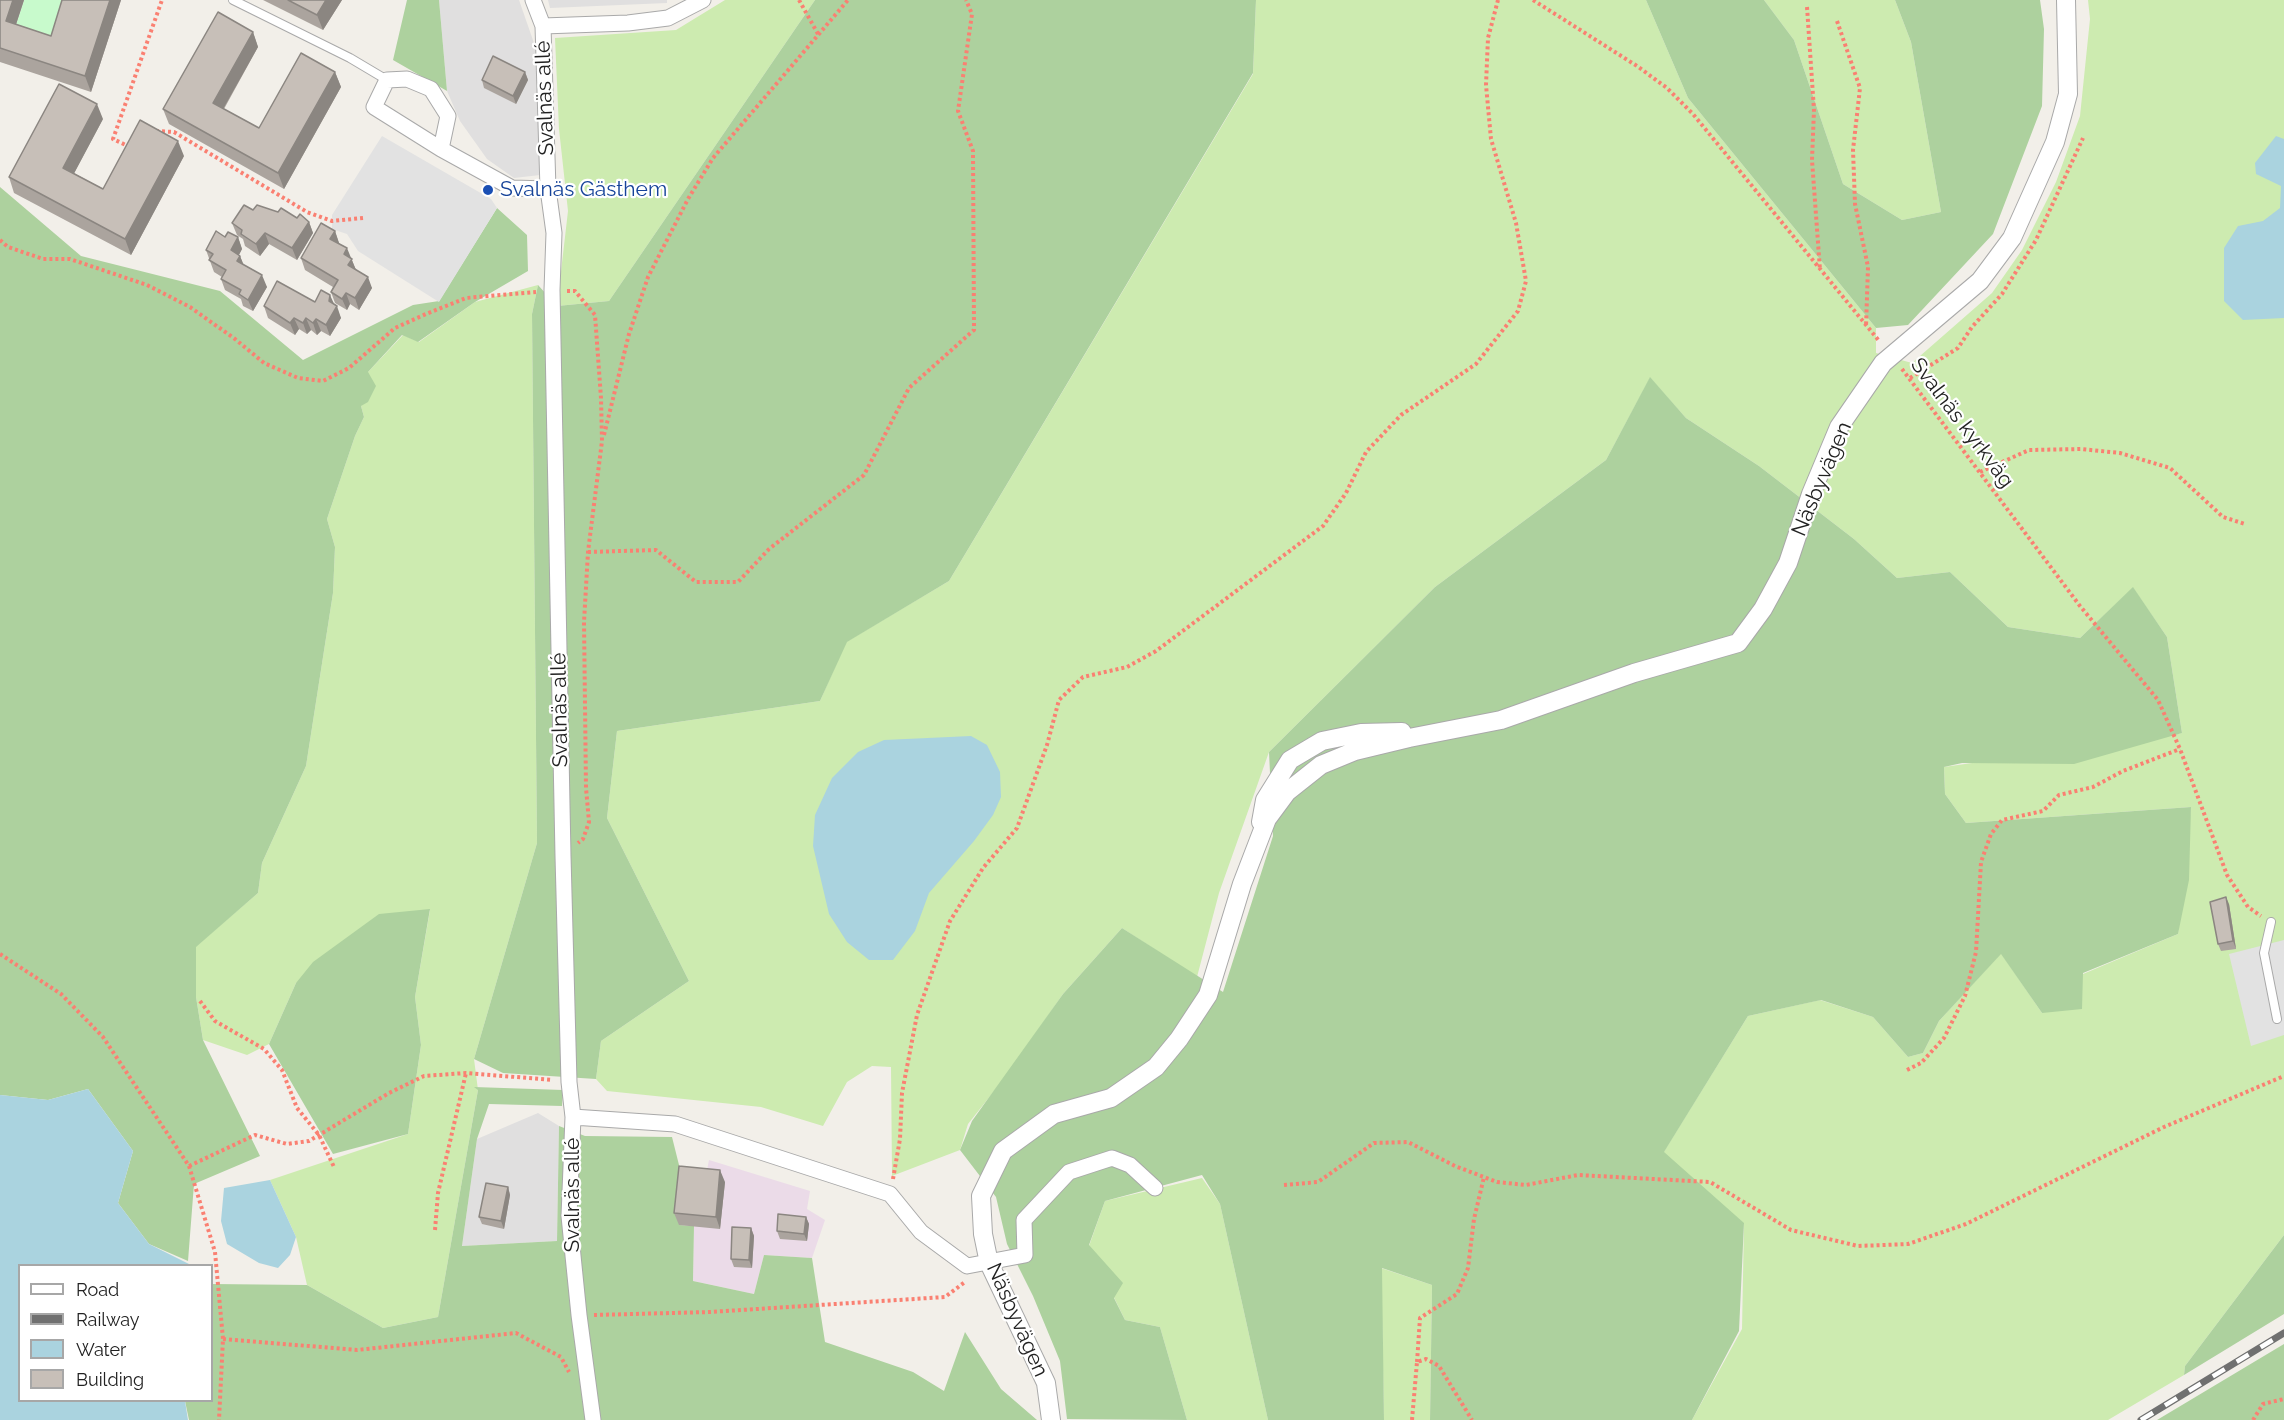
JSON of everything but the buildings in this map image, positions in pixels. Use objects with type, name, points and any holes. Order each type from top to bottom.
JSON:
[{"type":"street","name":"Svalnäs allé","points":[[533,0],[543,26],[548,189],[554,233],[552,290],[563,856],[569,1082],[573,1117],[569,1216],[593,1420]]},
{"type":"street","points":[[543,26],[628,23],[668,18],[703,0]]},
{"type":"street","name":"Näsbyvägen","points":[[1051,1420],[1046,1383],[989,1263],[983,1234],[981,1196],[1003,1151],[1054,1114],[1112,1098],[1156,1067],[1179,1040],[1208,995],[1257,839],[1267,819],[1287,792],[1321,765],[1355,752],[1501,720],[1634,673],[1738,643],[1763,609],[1788,563],[1811,494],[1839,427],[1883,363],[1980,280],[2012,238],[2055,142],[2068,94],[2066,0]]},
{"type":"street","points":[[441,149],[448,116],[431,89],[407,79],[387,80],[374,107],[441,149],[512,188],[548,189]]},
{"type":"street","points":[[573,1117],[675,1124],[890,1194],[921,1233],[967,1266],[1025,1255],[1024,1220],[1070,1172],[1112,1158],[1130,1165],[1155,1188]]},
{"type":"lane","points":[[233,0],[350,58],[387,80]]},
{"type":"lane","points":[[2271,922],[2264,953],[2277,1019]]},
{"type":"path","points":[[135,149],[113,139],[162,0]]},
{"type":"path","points":[[799,0],[818,34]]},
{"type":"path","points":[[563,856],[583,839],[589,822],[584,691],[588,552],[602,441],[628,334],[648,277],[688,199],[713,158],[849,0]]},
{"type":"path","points":[[588,552],[656,550],[696,582],[738,582],[769,549],[864,476],[909,388],[974,330],[973,151],[958,111],[972,14],[966,0]]},
{"type":"path","points":[[890,1194],[900,1139],[902,1093],[916,1015],[950,921],[983,868],[1017,828],[1047,745],[1059,700],[1083,677],[1127,667],[1156,651],[1323,526],[1346,493],[1366,452],[1401,415],[1476,364],[1518,311],[1526,281],[1516,223],[1491,139],[1486,85],[1488,38],[1498,0]]},
{"type":"path","name":"Svalnäs kyrkväg","points":[[1533,0],[1667,88],[1693,114],[1866,327],[1893,356],[2080,606],[2158,700],[2180,749],[2227,875],[2248,907],[2271,922]]},
{"type":"path","points":[[1807,7],[1814,110],[1812,160],[1820,270]]},
{"type":"path","points":[[1837,21],[1860,88],[1853,150],[1855,204],[1868,267],[1866,327]]},
{"type":"path","points":[[146,130],[174,132],[307,212],[332,221],[363,218]]},
{"type":"path","points":[[0,240],[8,247],[43,259],[70,258],[147,285],[190,307],[264,363],[298,378],[323,381],[349,368],[394,328],[466,298],[552,290],[575,291],[595,315],[602,441]]},
{"type":"path","points":[[1980,472],[2029,450],[2081,449],[2120,453],[2170,468],[2223,517],[2245,524]]},
{"type":"path","points":[[1907,1070],[1921,1063],[1944,1038],[1965,996],[1976,952],[1981,862],[1991,834],[2002,820],[2043,811],[2059,795],[2093,787],[2123,771],[2180,749]]},
{"type":"path","points":[[0,954],[61,994],[103,1037],[189,1166],[215,1252],[222,1339],[219,1420]]},
{"type":"path","points":[[200,1001],[215,1021],[264,1049],[282,1070],[297,1108],[319,1135],[334,1167]]},
{"type":"path","points":[[435,1230],[438,1193],[466,1073]]},
{"type":"path","points":[[189,1166],[255,1135],[287,1144],[309,1141],[390,1093],[424,1076],[466,1073],[569,1082]]},
{"type":"path","points":[[1284,1185],[1318,1182],[1374,1143],[1408,1142],[1497,1182],[1526,1185],[1578,1175],[1710,1182],[1791,1230],[1858,1246],[1908,1244],[1966,1224],[2164,1127],[2284,1076]]},
{"type":"path","points":[[1412,1420],[1420,1318],[1457,1294],[1468,1268],[1474,1219],[1484,1177]]},
{"type":"path","points":[[579,1315],[710,1312],[945,1297],[989,1263]]},
{"type":"path","points":[[222,1339],[357,1350],[516,1333],[561,1357],[571,1375]]},
{"type":"path","points":[[1417,1362],[1426,1359],[1440,1366],[1472,1420]]},
{"type":"path","points":[[2253,1420],[2263,1404],[2284,1399]]},
{"type":"shaded area","points":[[439,0],[519,0],[535,46],[540,175],[514,178],[487,159],[460,121],[447,91]]},
{"type":"shaded area","points":[[548,0],[667,0],[667,3],[550,8]]},
{"type":"shaded area","points":[[382,136],[491,199],[497,208],[439,302],[358,251],[347,234],[332,229],[332,215]]},
{"type":"shaded area","points":[[2284,940],[2284,1035],[2251,1046],[2229,954]]},
{"type":"shaded area","points":[[538,1113],[559,1126],[557,1241],[462,1246],[477,1139]]},
{"type":"shaded area","points":[[709,1160],[810,1191],[807,1209],[825,1220],[812,1258],[764,1255],[754,1294],[693,1281],[694,1227],[679,1225],[705,1180]]},
{"type":"green space","points":[[24,0],[73,0],[56,51],[12,37]]},
{"type":"green space","points":[[407,0],[439,0],[447,91],[393,60]]},
{"type":"green space","points":[[725,0],[815,0],[609,301],[557,306],[568,211],[559,129],[555,38],[676,30]]},
{"type":"green space","points":[[815,0],[1256,0],[1253,73],[949,581],[847,642],[820,701],[617,731],[607,818],[689,981],[601,1041],[596,1079],[503,1073],[474,1059],[537,843],[532,314],[538,285],[557,306],[609,301]]},
{"type":"green space","points":[[1256,0],[1646,0],[1688,98],[1876,328],[1876,353],[1912,363],[1992,293],[2022,250],[2056,182],[2080,116],[2090,19],[2088,0],[2284,0],[2284,1235],[2185,1366],[2184,1375],[2108,1420],[1692,1420],[1742,1329],[1744,1224],[1663,1153],[1748,1016],[1820,1000],[1873,1017],[1908,1057],[1923,1053],[1939,1021],[2001,953],[2042,1013],[2083,974],[2178,934],[2191,807],[1966,823],[1945,794],[1944,767],[2182,733],[2167,637],[2133,588],[2080,638],[2008,627],[1950,572],[1897,578],[1854,539],[1759,466],[1686,418],[1650,378],[1606,460],[1435,587],[1269,752],[1219,893],[1197,977],[1122,928],[1063,994],[1006,1076],[968,1124],[960,1150],[892,1176],[891,1067],[872,1066],[847,1082],[823,1126],[761,1107],[607,1091],[596,1079],[601,1041],[689,981],[607,818],[617,731],[820,701],[846,642],[949,581],[1253,74]]},
{"type":"green space","points":[[1646,0],[1764,0],[1794,40],[1843,184],[1902,220],[1941,212],[1911,42],[1895,0],[2040,0],[2044,29],[2042,106],[1993,234],[1908,325],[1876,328],[1688,98]]},
{"type":"green space","points":[[1764,0],[1895,0],[1911,42],[1941,212],[1902,220],[1843,184],[1794,40]]},
{"type":"green space","points":[[0,187],[81,256],[220,291],[303,360],[413,305],[439,301],[497,208],[527,235],[528,271],[475,302],[418,342],[402,335],[368,372],[376,386],[368,402],[361,406],[364,417],[355,436],[327,519],[335,547],[333,593],[306,766],[262,863],[258,893],[196,947],[196,997],[203,1040],[260,1156],[194,1184],[188,1261],[149,1244],[118,1203],[133,1151],[88,1089],[48,1100],[0,1095]]},
{"type":"green space","points":[[538,285],[532,314],[537,843],[474,1059],[478,1090],[438,1317],[383,1328],[307,1285],[296,1237],[270,1180],[408,1134],[421,1045],[415,997],[430,910],[296,983],[269,1044],[247,1055],[203,1040],[196,997],[196,946],[258,893],[262,863],[306,766],[333,593],[335,547],[327,519],[355,436],[364,417],[361,406],[368,372],[403,335],[419,342],[475,302]]},
{"type":"green space","points":[[1650,377],[1686,418],[1759,466],[1854,539],[1897,578],[1950,572],[2008,627],[2080,638],[2133,587],[2167,637],[2182,733],[2074,764],[1962,763],[1944,767],[1945,794],[1966,823],[2191,807],[2189,880],[2178,934],[2083,973],[2082,1009],[2042,1013],[2001,954],[1939,1021],[1923,1053],[1908,1057],[1873,1017],[1821,1000],[1748,1016],[1664,1152],[1744,1223],[1739,1331],[1692,1420],[1430,1420],[1432,1285],[1382,1268],[1384,1420],[1268,1420],[1220,1204],[1202,1175],[1105,1201],[1089,1245],[1123,1283],[1114,1298],[1125,1320],[1160,1327],[1187,1420],[1067,1419],[1060,1361],[1033,1296],[1007,1244],[996,1197],[960,1150],[972,1121],[1063,994],[1122,928],[1223,992],[1273,836],[1269,752],[1435,587],[1606,460]]},
{"type":"green space","points":[[430,909],[415,997],[421,1045],[408,1134],[333,1154],[269,1044],[296,983],[313,962],[379,914]]},
{"type":"green space","points":[[474,1087],[563,1090],[562,1106],[489,1104],[477,1139],[462,1246],[557,1241],[559,1126],[585,1136],[672,1137],[682,1177],[679,1225],[694,1226],[693,1281],[754,1294],[764,1255],[812,1258],[825,1342],[913,1372],[944,1391],[965,1332],[1001,1389],[1037,1420],[189,1420],[185,1402],[213,1402],[213,1284],[307,1285],[383,1328],[438,1317],[478,1090]]},
{"type":"green space","points":[[1202,1178],[1220,1204],[1268,1420],[1187,1420],[1160,1327],[1125,1320],[1089,1246],[1105,1201]]},
{"type":"green space","points":[[2284,1235],[2284,1314],[2184,1375],[2185,1366]]},
{"type":"green space","points":[[1381,1268],[1432,1285],[1430,1420],[1384,1420]]},
{"type":"green space","points":[[2284,1344],[2284,1420],[2157,1420]]},
{"type":"water","points":[[2276,136],[2284,139],[2284,318],[2243,320],[2224,301],[2224,248],[2238,226],[2263,221],[2280,208],[2281,186],[2256,174],[2255,163]]},
{"type":"water","points":[[971,736],[987,745],[1000,772],[1001,797],[993,815],[974,841],[929,893],[915,931],[893,960],[869,960],[847,942],[829,914],[813,846],[815,815],[832,778],[858,752],[884,740]]},
{"type":"water","points":[[88,1089],[133,1151],[118,1203],[149,1244],[189,1264],[18,1264],[18,1402],[185,1402],[188,1420],[0,1420],[0,1095],[48,1100]]},
{"type":"water","points":[[270,1180],[296,1237],[290,1255],[278,1268],[259,1263],[227,1244],[221,1221],[224,1188]]},
{"type":"railway","points":[[2141,1420],[2284,1333]]},
{"type":"place","name":"Svalnäs Gästhem","points":[[488,190]]}]
